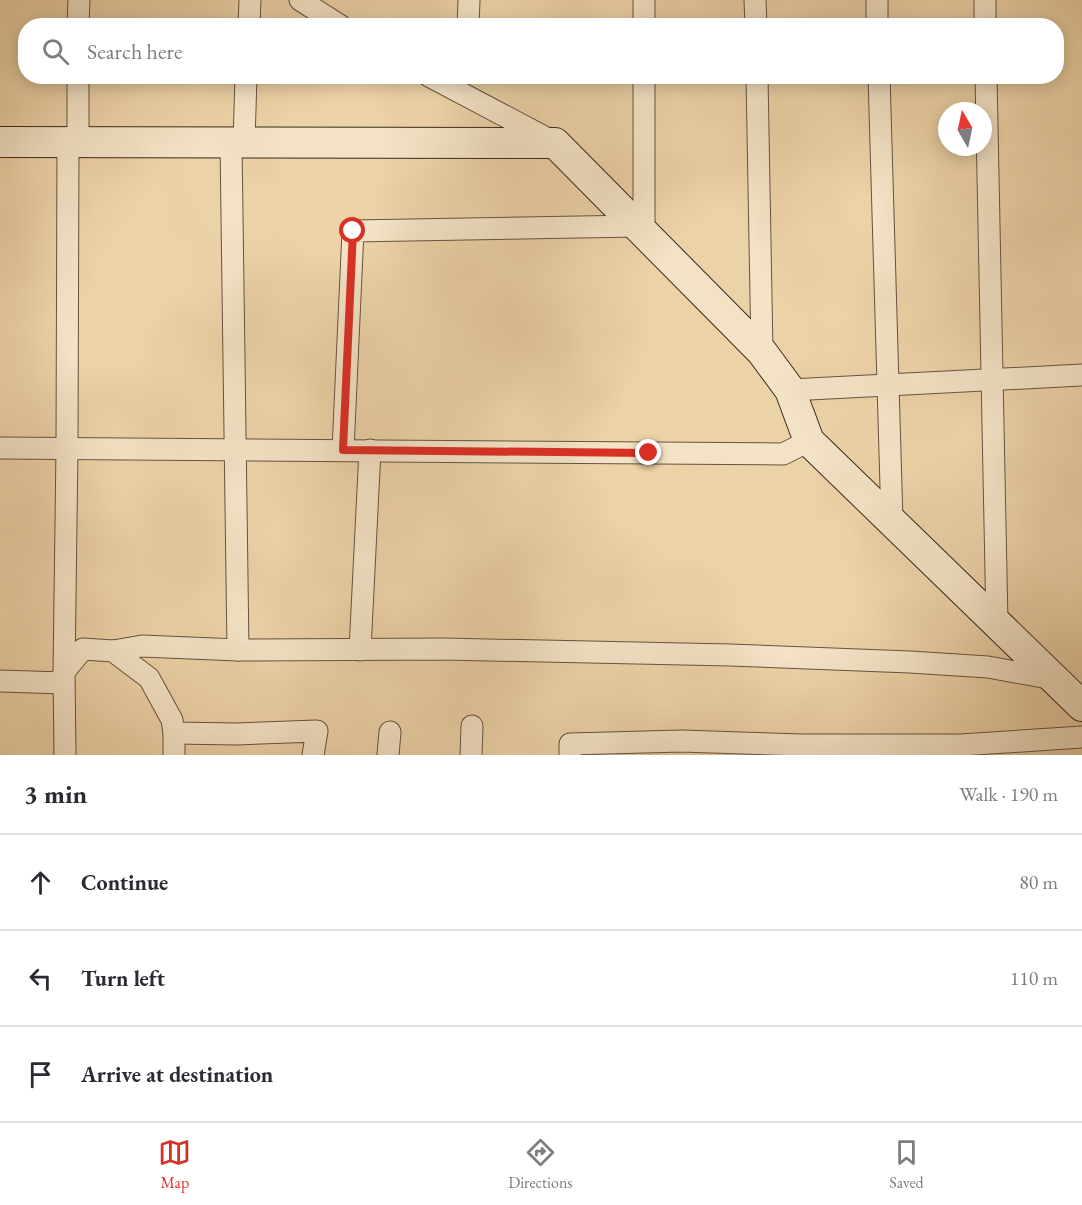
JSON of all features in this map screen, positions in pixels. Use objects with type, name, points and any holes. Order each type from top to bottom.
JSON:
[{"type":"main road","points":[[0,142],[555,143],[762,352],[790,390],[809,441],[1082,706]]},
{"type":"street","points":[[78,0],[78,18]]},
{"type":"street","points":[[249,18],[250,0]]},
{"type":"street","points":[[300,0],[328,18]]},
{"type":"street","points":[[468,18],[469,0]]},
{"type":"street","points":[[644,0],[644,18]]},
{"type":"street","points":[[755,0],[756,18]]},
{"type":"street","points":[[877,0],[878,18]]},
{"type":"street","points":[[985,0],[985,18]]},
{"type":"street","points":[[65,755],[67,448],[73,142],[77,84]]},
{"type":"street","points":[[238,650],[235,450],[237,142],[245,84]]},
{"type":"street","points":[[343,450],[353,231],[641,229],[645,84]]},
{"type":"street","points":[[757,84],[762,352]]},
{"type":"street","points":[[879,84],[892,521]]},
{"type":"street","points":[[986,84],[997,623]]},
{"type":"street","points":[[465,86],[555,143]]},
{"type":"street","points":[[790,390],[1082,375]]},
{"type":"street","points":[[0,448],[783,454],[809,441]]},
{"type":"street","points":[[360,650],[370,450]]},
{"type":"street","points":[[64,677],[83,650],[113,651],[142,646],[238,650],[444,649],[730,655],[910,662],[988,668],[1054,679]]},
{"type":"street","points":[[113,651],[149,678],[172,720],[174,755]]},
{"type":"street","points":[[0,681],[64,677]]},
{"type":"street","points":[[471,755],[472,726]]},
{"type":"street","points":[[174,733],[237,734],[316,731],[313,755]]},
{"type":"street","points":[[388,755],[390,732]]},
{"type":"street","points":[[570,755],[570,744],[645,749],[682,741],[803,745],[961,745],[1082,737]]},
{"type":"route","points":[[353,231],[343,450],[649,453]]}]
